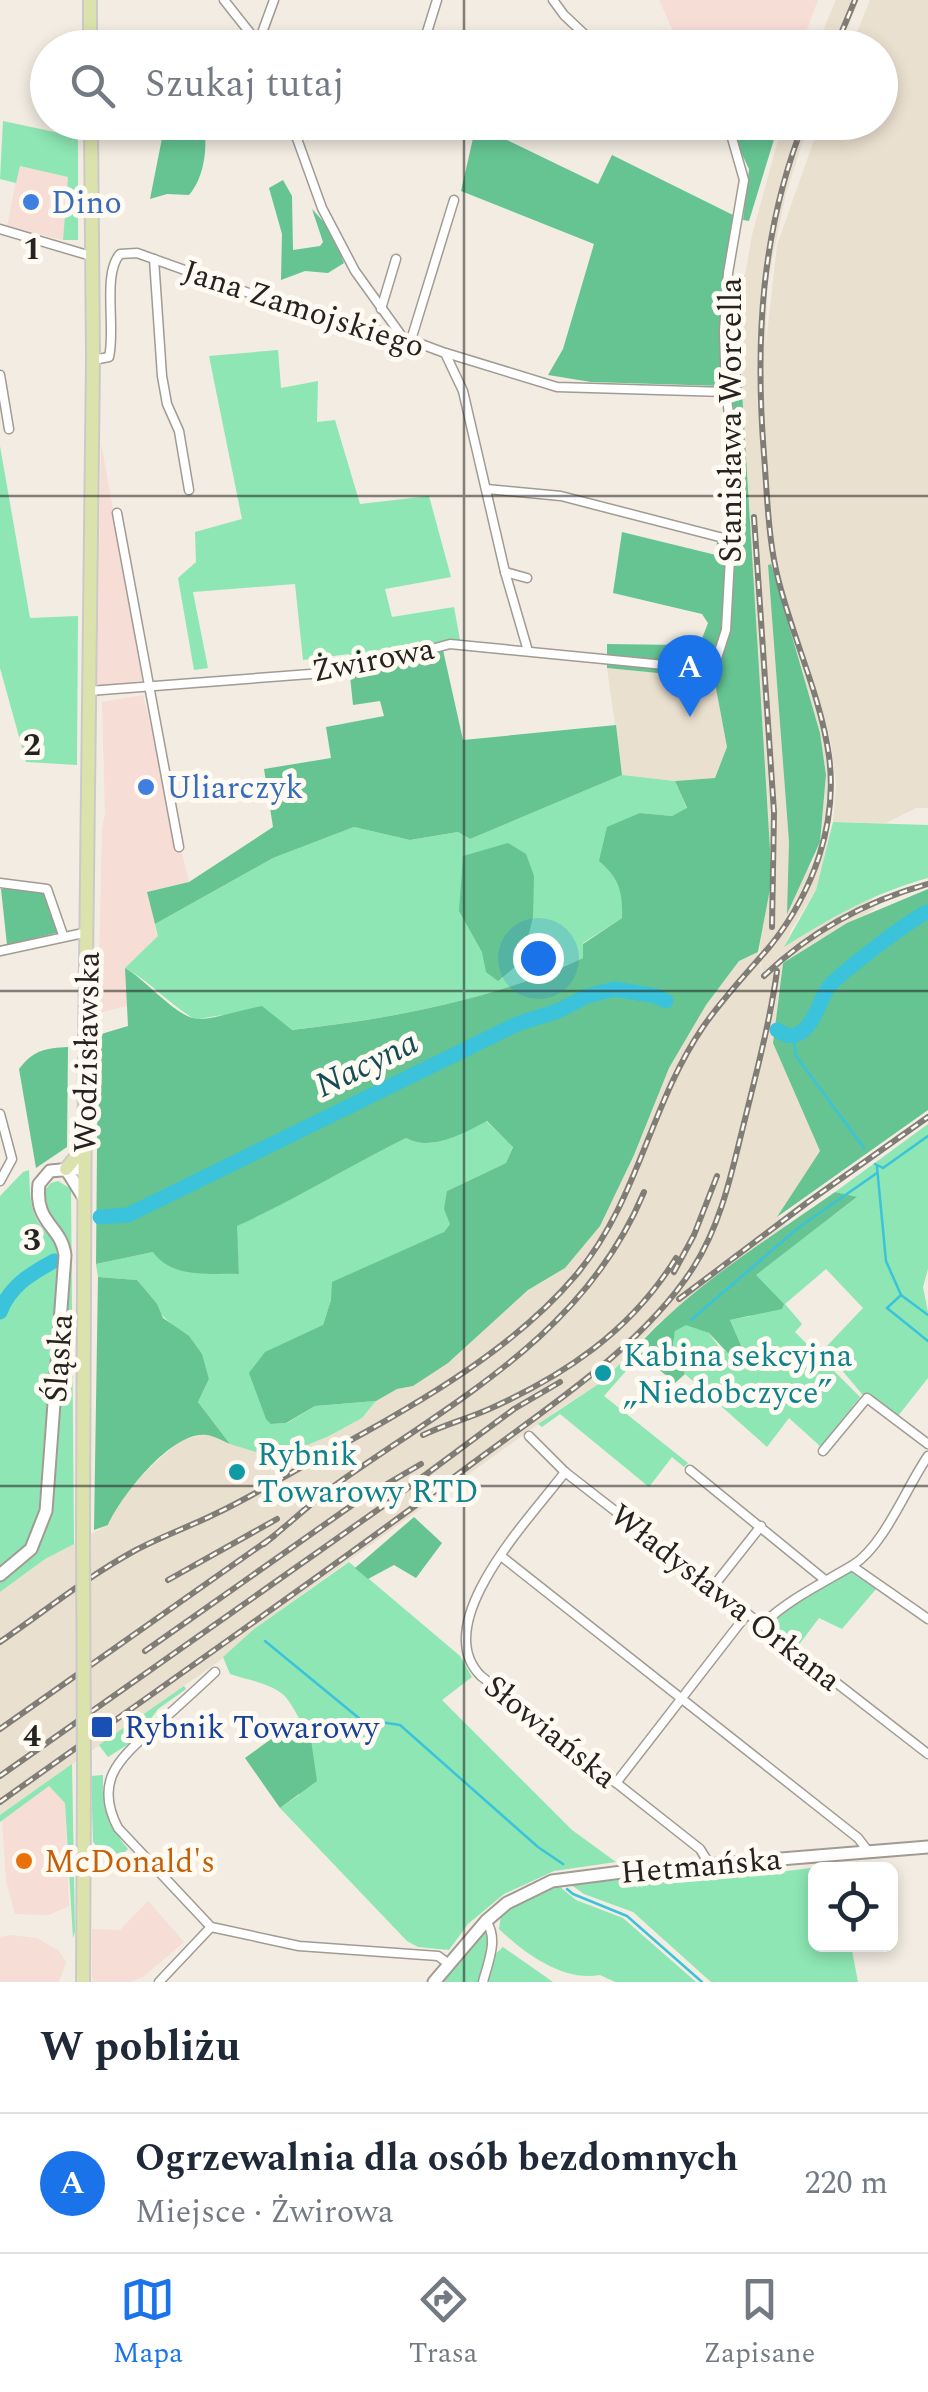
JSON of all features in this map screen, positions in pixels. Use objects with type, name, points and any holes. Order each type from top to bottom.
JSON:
[{"type":"main road","points":[[90,0],[90,30]]},
{"type":"main road","name":"Wodzisławska","points":[[83,1982],[84,1147],[93,360],[90,140]]},
{"type":"main road","points":[[66,1169],[84,1147]]},
{"type":"street","points":[[224,0],[249,30]]},
{"type":"street","points":[[265,30],[274,0]]},
{"type":"street","points":[[428,30],[437,0]]},
{"type":"street","points":[[553,0],[582,30]]},
{"type":"street","points":[[297,140],[322,208],[355,272],[407,338]]},
{"type":"street","name":"Stanisława Worcella","points":[[716,661],[726,630],[731,540],[733,444],[724,330],[728,273],[744,180],[733,140]]},
{"type":"street","points":[[407,338],[454,200]]},
{"type":"street","points":[[0,232],[92,256]]},
{"type":"street","name":"Jana Zamojskiego","points":[[93,360],[108,357],[113,340],[112,269],[114,260],[127,252],[305,312],[407,338],[445,353],[463,391],[528,651]]},
{"type":"street","points":[[382,309],[396,258]]},
{"type":"street","name":"Jana Zamojskiego","points":[[154,260],[166,404],[180,431],[189,490]]},
{"type":"street","points":[[445,353],[557,387],[726,392]]},
{"type":"street","points":[[0,375],[9,429]]},
{"type":"street","points":[[487,489],[561,496],[731,540]]},
{"type":"street","points":[[116,513],[179,847]]},
{"type":"street","points":[[506,572],[527,578]]},
{"type":"street","name":"Żwirowa","points":[[89,691],[350,671],[450,644],[696,668],[716,661]]},
{"type":"street","points":[[0,882],[48,889],[63,935]]},
{"type":"street","points":[[0,951],[88,932]]},
{"type":"street","points":[[0,1114],[12,1160],[0,1181]]},
{"type":"street","points":[[84,1168],[66,1169],[84,1198]]},
{"type":"street","name":"Śląska","points":[[0,1574],[33,1546],[46,1511],[65,1254],[61,1241],[41,1214],[38,1188],[45,1173],[66,1169]]},
{"type":"street","points":[[822,1450],[866,1398],[928,1444]]},
{"type":"street","name":"Władysława Orkana","points":[[528,1436],[566,1472],[928,1754]]},
{"type":"street","points":[[762,1626],[852,1566],[872,1546],[926,1463]]},
{"type":"street","points":[[690,1470],[826,1580]]},
{"type":"street","name":"Słowiańska","points":[[566,1472],[484,1582],[470,1616],[466,1645],[472,1666],[700,1849],[710,1865]]},
{"type":"street","points":[[712,1588],[761,1526]]},
{"type":"street","points":[[501,1556],[858,1838],[868,1851]]},
{"type":"street","points":[[852,1566],[928,1619]]},
{"type":"street","points":[[616,1783],[747,1614]]},
{"type":"street","points":[[215,1672],[120,1759],[108,1788],[108,1809],[118,1828],[211,1927],[300,1946],[438,1956],[449,1964]]},
{"type":"street","name":"Hetmańska","points":[[434,1982],[486,1921],[518,1896],[552,1881],[928,1847]]},
{"type":"street","points":[[483,1982],[493,1941],[486,1921]]},
{"type":"street","points":[[159,1982],[211,1927]]},
{"type":"shaded area","points":[[659,0],[818,0],[807,30],[673,30]]},
{"type":"shaded area","points":[[836,0],[859,0],[847,30],[823,30]]},
{"type":"shaded area","points":[[870,0],[928,0],[928,808],[916,808],[886,823],[833,822],[836,785],[831,742],[778,561],[823,715],[834,791],[828,841],[816,890],[786,944],[872,898],[875,909],[782,965],[773,1043],[820,1151],[778,1216],[787,1226],[656,1325],[600,1383],[254,1629],[218,1662],[0,1815],[0,1592],[45,1559],[108,1525],[118,1503],[180,1441],[205,1434],[276,1458],[362,1418],[376,1401],[397,1389],[413,1386],[448,1363],[528,1290],[565,1268],[634,1155],[669,1068],[706,1005],[739,961],[758,952],[762,976],[760,946],[770,849],[743,433],[740,327],[752,235],[778,140],[803,140],[786,194],[767,285],[766,343],[777,245],[814,140],[898,140],[898,30],[858,30]],"holes":[[[770,564],[820,733],[826,774],[820,842],[788,910],[789,842]]]},
{"type":"shaded area","points":[[19,166],[68,177],[63,240],[7,226]]},
{"type":"shaded area","points":[[101,443],[144,680],[102,686],[97,683]]},
{"type":"shaded area","points":[[607,668],[688,676],[715,683],[727,747],[715,778],[675,781],[622,775]]},
{"type":"shaded area","points":[[143,695],[189,882],[147,892],[158,936],[125,968],[127,1006],[98,1013],[105,813],[102,702]]},
{"type":"shaded area","points":[[49,1786],[65,1803],[69,1906],[49,1915],[15,1914],[6,1881],[2,1820]]},
{"type":"shaded area","points":[[148,1901],[184,1942],[143,1977],[131,1982],[92,1982],[92,1929],[120,1930]]},
{"type":"shaded area","points":[[0,1937],[37,1938],[59,1951],[66,1962],[59,1982],[0,1982]]},
{"type":"green space","points":[[3,121],[30,127],[30,140],[78,140],[78,240],[63,240],[68,177],[20,166],[16,183],[0,179]]},
{"type":"green space","points":[[162,140],[205,140],[204,162],[189,195],[167,194],[150,199]]},
{"type":"green space","points":[[473,140],[507,140],[598,184],[612,155],[733,215],[722,300],[722,386],[591,382],[548,375],[563,349],[594,244],[461,191]]},
{"type":"green space","points":[[735,140],[774,140],[749,221],[743,220],[749,169]]},
{"type":"green space","points":[[283,180],[292,196],[293,250],[320,246],[323,242],[312,209],[330,229],[344,263],[328,273],[305,271],[281,280],[282,234],[269,188]]},
{"type":"green space","points":[[745,275],[741,375],[770,849],[770,889],[758,952],[739,961],[706,1005],[669,1068],[600,1226],[565,1268],[528,1290],[448,1363],[413,1386],[397,1389],[376,1401],[315,1406],[286,1423],[271,1424],[249,1373],[265,1352],[323,1325],[332,1282],[444,1232],[450,1224],[444,1209],[447,1191],[506,1163],[513,1147],[487,1121],[437,1142],[406,1138],[237,1226],[239,1274],[181,1271],[153,1252],[96,1264],[98,1035],[128,1026],[125,968],[190,1017],[211,1018],[262,1006],[292,1030],[440,1006],[514,985],[583,958],[583,944],[622,918],[618,886],[599,861],[607,827],[640,813],[672,816],[687,808],[675,781],[715,778],[727,747],[715,683],[688,676],[607,668],[607,644],[698,649],[708,623],[702,614],[613,593],[622,532],[716,555],[717,540],[734,539],[738,449],[731,386],[732,287]]},
{"type":"green space","points":[[278,350],[281,388],[318,381],[317,422],[335,420],[360,504],[429,496],[451,577],[385,589],[392,617],[454,607],[460,640],[445,640],[350,667],[349,654],[303,660],[295,584],[193,592],[208,668],[194,670],[178,578],[196,562],[195,532],[242,519],[209,356]]},
{"type":"green space","points":[[0,446],[30,618],[78,616],[77,765],[26,762],[0,668]]},
{"type":"green space","points":[[771,564],[820,733],[826,775],[820,842],[787,914],[789,842],[768,565]]},
{"type":"green space","points":[[443,650],[463,740],[616,725],[622,775],[470,839],[458,832],[410,840],[354,827],[273,858],[155,924],[147,892],[189,882],[273,827],[264,769],[331,758],[326,727],[384,716],[380,701],[353,705],[350,676]]},
{"type":"green space","points":[[622,775],[675,781],[687,809],[672,816],[640,813],[617,876],[623,900],[622,918],[583,943],[583,958],[549,973],[440,1006],[291,1030],[245,1014],[196,1020],[125,968],[158,936],[155,924],[273,858],[354,827],[410,840],[458,832],[470,839]]},
{"type":"green space","points":[[833,822],[928,825],[928,878],[853,907],[784,947],[816,890]]},
{"type":"green space","points":[[508,843],[526,854],[534,876],[533,917],[522,961],[498,981],[486,972],[482,952],[459,911],[463,856]]},
{"type":"green space","points":[[1,889],[42,889],[48,893],[60,932],[7,945]]},
{"type":"green space","points":[[928,889],[928,1110],[777,1217],[820,1151],[773,1043],[783,963],[847,923]]},
{"type":"green space","points":[[68,1047],[67,1147],[36,1168],[19,1069],[40,1051]]},
{"type":"green space","points":[[486,1121],[513,1146],[506,1163],[447,1191],[450,1224],[444,1232],[331,1300],[323,1325],[311,1334],[271,1424],[287,1423],[315,1406],[376,1401],[362,1418],[276,1458],[230,1444],[198,1402],[209,1379],[202,1357],[163,1316],[137,1280],[98,1277],[96,1264],[153,1252],[239,1273],[236,1226],[406,1138],[436,1142]]},
{"type":"green space","points":[[928,1124],[928,1269],[923,1287],[928,1312],[928,1378],[898,1416],[862,1394],[824,1349],[863,1308],[826,1269],[785,1304],[802,1324],[795,1332],[860,1397],[821,1447],[789,1418],[767,1447],[685,1374],[672,1352],[675,1330],[686,1324],[709,1333],[721,1350],[746,1357],[730,1320],[751,1316],[755,1275],[856,1198],[835,1192]]},
{"type":"green space","points":[[29,1170],[34,1213],[58,1253],[9,1287],[0,1299],[0,1196]]},
{"type":"green space","points":[[58,1181],[71,1189],[74,1544],[45,1559],[0,1592],[0,1580],[39,1542],[48,1525],[70,1246],[44,1199],[44,1191]]},
{"type":"green space","points":[[835,1192],[857,1197],[756,1275],[784,1304],[782,1309],[730,1320],[746,1357],[739,1365],[709,1333],[686,1325],[675,1331],[672,1352],[685,1374],[675,1383],[635,1349],[705,1284]]},
{"type":"green space","points":[[58,1262],[38,1519],[29,1542],[0,1569],[0,1311],[22,1283]]},
{"type":"green space","points":[[98,1277],[137,1280],[163,1318],[189,1336],[202,1354],[209,1379],[198,1402],[230,1444],[207,1435],[179,1443],[136,1482],[108,1525],[94,1530]]},
{"type":"green space","points":[[635,1349],[640,1355],[604,1396],[688,1463],[684,1467],[672,1457],[649,1487],[560,1414],[542,1427],[538,1424],[600,1383]]},
{"type":"green space","points":[[414,1517],[442,1543],[416,1578],[394,1565],[368,1579],[355,1568]]},
{"type":"green space","points":[[349,1562],[460,1656],[472,1677],[442,1700],[572,1830],[616,1862],[554,1871],[504,1894],[468,1924],[449,1950],[418,1947],[407,1941],[280,1808],[299,1795],[310,1733],[283,1695],[269,1686],[230,1674],[223,1657],[254,1629]]},
{"type":"green space","points":[[848,1570],[876,1589],[842,1629],[819,1618],[798,1646],[768,1625],[810,1592]]},
{"type":"green space","points":[[184,1686],[186,1689],[158,1709],[135,1740],[108,1757],[99,1745]]},
{"type":"green space","points":[[297,1720],[310,1733],[317,1781],[280,1808],[245,1758]]},
{"type":"green space","points":[[72,1764],[73,1938],[65,1803],[49,1786],[0,1822],[0,1815]]},
{"type":"green space","points":[[103,1775],[108,1815],[128,1849],[113,1864],[93,1842],[91,1776]]},
{"type":"green space","points":[[808,1868],[808,1952],[852,1952],[858,1982],[711,1982],[633,1912],[584,1894],[570,1884],[717,1872],[762,1874]]},
{"type":"green space","points":[[560,1887],[576,1900],[623,1918],[696,1982],[615,1982],[600,1975],[572,1974],[532,1956],[499,1929],[501,1915],[540,1891]]},
{"type":"green space","points":[[484,1931],[489,1943],[479,1982],[443,1982]]},
{"type":"green space","points":[[503,1947],[553,1982],[487,1982],[493,1956]]},
{"type":"waterway","name":"Nacyna","points":[[777,1030],[792,1036],[804,1030],[834,981],[928,912]]},
{"type":"waterway","name":"Nacyna","points":[[100,1217],[128,1215],[517,1024],[558,1011],[587,996],[615,989],[666,1001]]},
{"type":"waterway","points":[[793,1036],[796,1056],[864,1148]]},
{"type":"waterway","points":[[875,1164],[883,1168],[928,1136]]},
{"type":"waterway","points":[[877,1167],[886,1261],[901,1295],[887,1308],[928,1341]]},
{"type":"waterway","points":[[691,1320],[798,1228],[877,1173]]},
{"type":"waterway","name":"Nacyna","points":[[0,1312],[22,1282],[54,1261]]},
{"type":"waterway","points":[[901,1295],[928,1315]]},
{"type":"waterway","points":[[265,1641],[360,1719],[400,1725],[538,1847],[563,1864]]},
{"type":"waterway","points":[[567,1889],[627,1916],[702,1982]]},
{"type":"railway","points":[[842,30],[855,0]]},
{"type":"railway","points":[[0,1642],[118,1560],[239,1502],[416,1403],[519,1332],[576,1275],[597,1246],[630,1184],[685,1057],[703,1027],[771,945],[799,903],[826,832],[831,781],[825,732],[773,556],[760,370],[770,245],[798,140]]},
{"type":"railway","points":[[754,517],[774,812],[772,927]]},
{"type":"railway","points":[[764,976],[800,945],[840,920],[883,899],[928,884]]},
{"type":"railway","points":[[0,1802],[532,1420],[648,1324],[693,1268],[719,1215],[759,1064],[777,971]]},
{"type":"railway","points":[[679,1299],[928,1117]]},
{"type":"railway","points":[[674,1272],[694,1235],[717,1176]]},
{"type":"railway","points":[[264,1544],[341,1481],[515,1358],[553,1323],[589,1285],[619,1241],[644,1192]]},
{"type":"railway","points":[[423,1435],[515,1397],[594,1349],[638,1308],[676,1258]]},
{"type":"railway","points":[[0,1776],[514,1409],[560,1382]]},
{"type":"railway","points":[[145,1651],[358,1501],[421,1464]]},
{"type":"railway","points":[[168,1580],[277,1519]]},
{"type":"railway","points":[[0,1729],[274,1536]]},
{"type":"place","name":"Dino","points":[[31,202]]},
{"type":"place","name":"Ogrzewalnia dla osób bezdomnych","points":[[690,717]]},
{"type":"place","name":"Uliarczyk","points":[[146,787]]},
{"type":"place","name":"Kabina sekcyjna „Niedobczyce”","points":[[603,1373]]},
{"type":"place","name":"Rybnik Towarowy RTD","points":[[237,1472]]},
{"type":"place","name":"Rybnik Towarowy","points":[[102,1727]]},
{"type":"place","name":"McDonald's","points":[[24,1861]]}]
